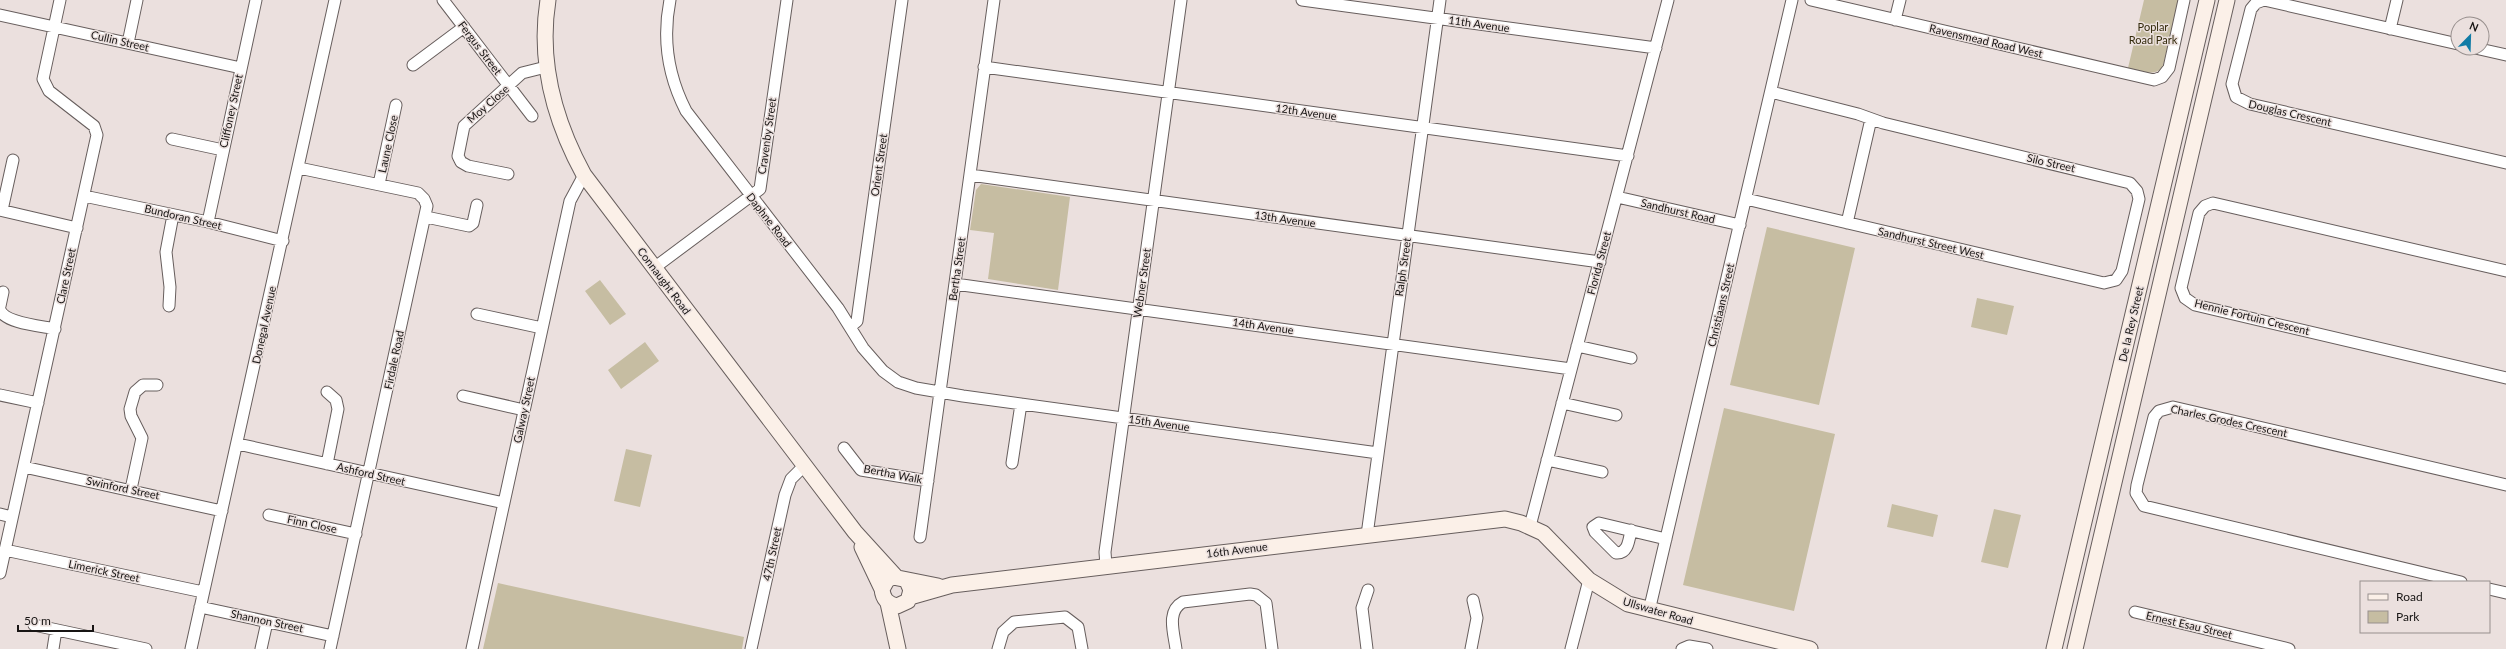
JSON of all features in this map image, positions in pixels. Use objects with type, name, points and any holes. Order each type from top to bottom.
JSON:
[{"type":"street","name":"Clare Street","points":[[0,573],[96,140],[96,130],[91,123],[49,91],[44,84],[43,75],[60,0]]},
{"type":"street","points":[[128,43],[137,0]]},
{"type":"street","name":"Cliffoney Street","points":[[208,222],[256,0]]},
{"type":"street","name":"Donegal Avenue","points":[[191,649],[283,241],[334,0]]},
{"type":"street","name":"Fergus Street","points":[[443,0],[532,116]]},
{"type":"street","name":"Connaught Road","points":[[548,0],[545,40],[546,67],[560,124],[584,175],[855,532],[902,579]]},
{"type":"street","name":"Daphne Road","points":[[670,0],[666,27],[667,55],[679,98],[694,124],[751,196],[850,327],[863,348],[883,371],[898,382],[940,392]]},
{"type":"street","name":"Cravenby Street","points":[[654,268],[760,189],[786,0]]},
{"type":"street","name":"Orient Street","points":[[850,327],[857,321],[902,0]]},
{"type":"street","name":"Bertha Street","points":[[920,537],[994,0]]},
{"type":"street","name":"Webner Street","points":[[1106,566],[1105,552],[1181,0]]},
{"type":"street","name":"11th Avenue","points":[[1302,0],[1656,48]]},
{"type":"street","name":"Ralph Street","points":[[1367,535],[1440,0]]},
{"type":"street","name":"Florida Street","points":[[1530,526],[1668,0]]},
{"type":"street","name":"Christiaans Street","points":[[1649,611],[1792,0]]},
{"type":"street","name":"Ravensmead Road West","points":[[1811,0],[2149,80],[2162,77],[2169,68],[2184,0]]},
{"type":"street","points":[[1895,20],[1900,0]]},
{"type":"street","name":"De la Rey Street","points":[[2054,649],[2207,0]]},
{"type":"street","name":"De la Rey Street","points":[[2075,649],[2227,0]]},
{"type":"street","name":"Douglas Crescent","points":[[2450,42],[2272,0],[2256,3],[2250,13],[2232,84],[2233,91],[2236,97],[2250,104],[2506,163]]},
{"type":"street","points":[[2390,29],[2397,0]]},
{"type":"street","name":"Cullin Street","points":[[0,15],[241,68]]},
{"type":"street","points":[[413,66],[464,27]]},
{"type":"street","points":[[2490,51],[2506,55]]},
{"type":"street","name":"Moy Close","points":[[508,174],[464,164],[458,156],[466,123],[522,73],[546,67]]},
{"type":"street","name":"12th Avenue","points":[[984,67],[1628,156]]},
{"type":"street","name":"Silo Street","points":[[1771,92],[1871,119],[2130,183],[2137,191],[2138,198],[2122,271],[2116,280]]},
{"type":"street","name":"Laune Close","points":[[379,184],[396,105]]},
{"type":"street","points":[[1847,223],[1871,119]]},
{"type":"street","points":[[172,139],[223,150]]},
{"type":"street","points":[[13,160],[1,210],[77,228]]},
{"type":"street","name":"Firdale Road","points":[[299,168],[379,184],[422,196],[427,206],[426,217],[330,649]]},
{"type":"street","name":"Galway Street","points":[[472,649],[570,201],[584,175]]},
{"type":"street","name":"13th Avenue","points":[[970,175],[1600,262]]},
{"type":"street","name":"Bundoran Street","points":[[84,196],[208,222],[283,241]]},
{"type":"street","name":"Sandhurst Road","points":[[1617,197],[1740,225]]},
{"type":"street","name":"Sandhurst Street West","points":[[1746,200],[2104,283],[2116,280]]},
{"type":"street","name":"Hennie Fortuin Crescent","points":[[2506,271],[2213,202],[2205,206],[2199,212],[2181,288],[2185,298],[2195,305],[2506,378]]},
{"type":"street","points":[[426,217],[469,226],[473,223],[477,205]]},
{"type":"street","points":[[169,306],[170,280],[166,252],[173,215]]},
{"type":"street","name":"14th Avenue","points":[[955,284],[1393,343],[1571,369]]},
{"type":"street","points":[[0,306],[3,292]]},
{"type":"street","points":[[0,310],[2,315],[10,320],[54,329]]},
{"type":"street","points":[[478,314],[542,328]]},
{"type":"street","points":[[1577,346],[1631,358]]},
{"type":"street","points":[[131,489],[142,438],[131,416],[132,402],[135,392],[141,386],[157,385]]},
{"type":"street","points":[[327,464],[338,409],[336,400],[328,392]]},
{"type":"street","name":"15th Avenue","points":[[940,392],[1378,452]]},
{"type":"street","points":[[0,395],[38,403]]},
{"type":"street","points":[[464,396],[524,410]]},
{"type":"street","points":[[1562,403],[1616,415]]},
{"type":"street","points":[[1012,463],[1021,404]]},
{"type":"street","name":"Charles Grodes Crescent","points":[[2457,581],[2144,506],[2136,493],[2154,417],[2159,411],[2173,407],[2506,485]]},
{"type":"street","name":"Ashford Street","points":[[238,444],[369,475],[504,503]]},
{"type":"street","name":"Bertha Walk","points":[[844,448],[861,470],[928,480]]},
{"type":"street","points":[[1547,460],[1602,472]]},
{"type":"street","name":"Swinford Street","points":[[24,466],[222,510]]},
{"type":"street","name":"47th Street","points":[[751,649],[785,495],[791,479],[804,466]]},
{"type":"street","points":[[0,514],[12,517]]},
{"type":"street","name":"Finn Close","points":[[269,515],[356,534]]},
{"type":"street","name":"16th Avenue","points":[[908,600],[943,586],[1496,519],[1513,520],[1530,526]]},
{"type":"street","name":"Ullswater Road","points":[[1530,526],[1549,538],[1589,580],[1617,599],[1649,611],[1810,649]]},
{"type":"street","points":[[1631,530],[1666,539]]},
{"type":"street","name":"Connaught Road","points":[[855,532],[885,596],[899,649]]},
{"type":"street","name":"Limerick Street","points":[[5,550],[203,592]]},
{"type":"street","points":[[902,579],[911,590],[908,600],[897,606],[885,596],[887,580],[902,579]]},
{"type":"street","name":"16th Avenue","points":[[902,579],[943,586]]},
{"type":"street","points":[[1571,649],[1589,580]]},
{"type":"street","points":[[2490,589],[2506,593]]},
{"type":"street","points":[[1367,649],[1362,608],[1368,590]]},
{"type":"street","points":[[1176,649],[1173,614],[1178,605],[1183,602],[1250,594],[1256,595],[1266,603],[1272,649]]},
{"type":"street","name":"Connaught Road","points":[[899,649],[908,600]]},
{"type":"street","points":[[1471,649],[1477,618],[1473,600]]},
{"type":"street","name":"Shannon Street","points":[[200,607],[333,636]]},
{"type":"street","name":"Ernest Esau Street","points":[[2135,612],[2289,649]]},
{"type":"street","points":[[998,649],[1003,632],[1014,622],[1065,617],[1078,627],[1082,649]]},
{"type":"street","points":[[261,649],[267,622]]},
{"type":"street","points":[[34,624],[117,646],[146,649]]},
{"type":"street","points":[[53,649],[56,630]]},
{"type":"street","points":[[1682,649],[1692,646],[1707,649]]},
{"type":"green space","name":"Poplar Road Park","points":[[2144,0],[2178,0],[2163,66],[2156,72],[2147,72],[2128,68]]},
{"type":"green space","points":[[981,184],[1070,197],[1058,290],[988,279],[994,233],[970,230],[976,190]]},
{"type":"green space","points":[[1767,227],[1855,248],[1819,405],[1730,385]]},
{"type":"green space","points":[[600,280],[626,314],[610,325],[585,291]]},
{"type":"green space","points":[[1977,298],[2014,306],[2007,335],[1971,327]]},
{"type":"green space","points":[[645,342],[659,361],[621,389],[608,370]]},
{"type":"green space","points":[[1724,408],[1835,434],[1794,611],[1683,585]]},
{"type":"green space","points":[[626,449],[652,455],[640,507],[614,501]]},
{"type":"green space","points":[[1892,504],[1938,515],[1933,537],[1887,527]]},
{"type":"green space","points":[[1994,509],[2021,515],[2008,568],[1981,562]]},
{"type":"green space","points":[[498,583],[744,637],[742,649],[483,649]]}]
